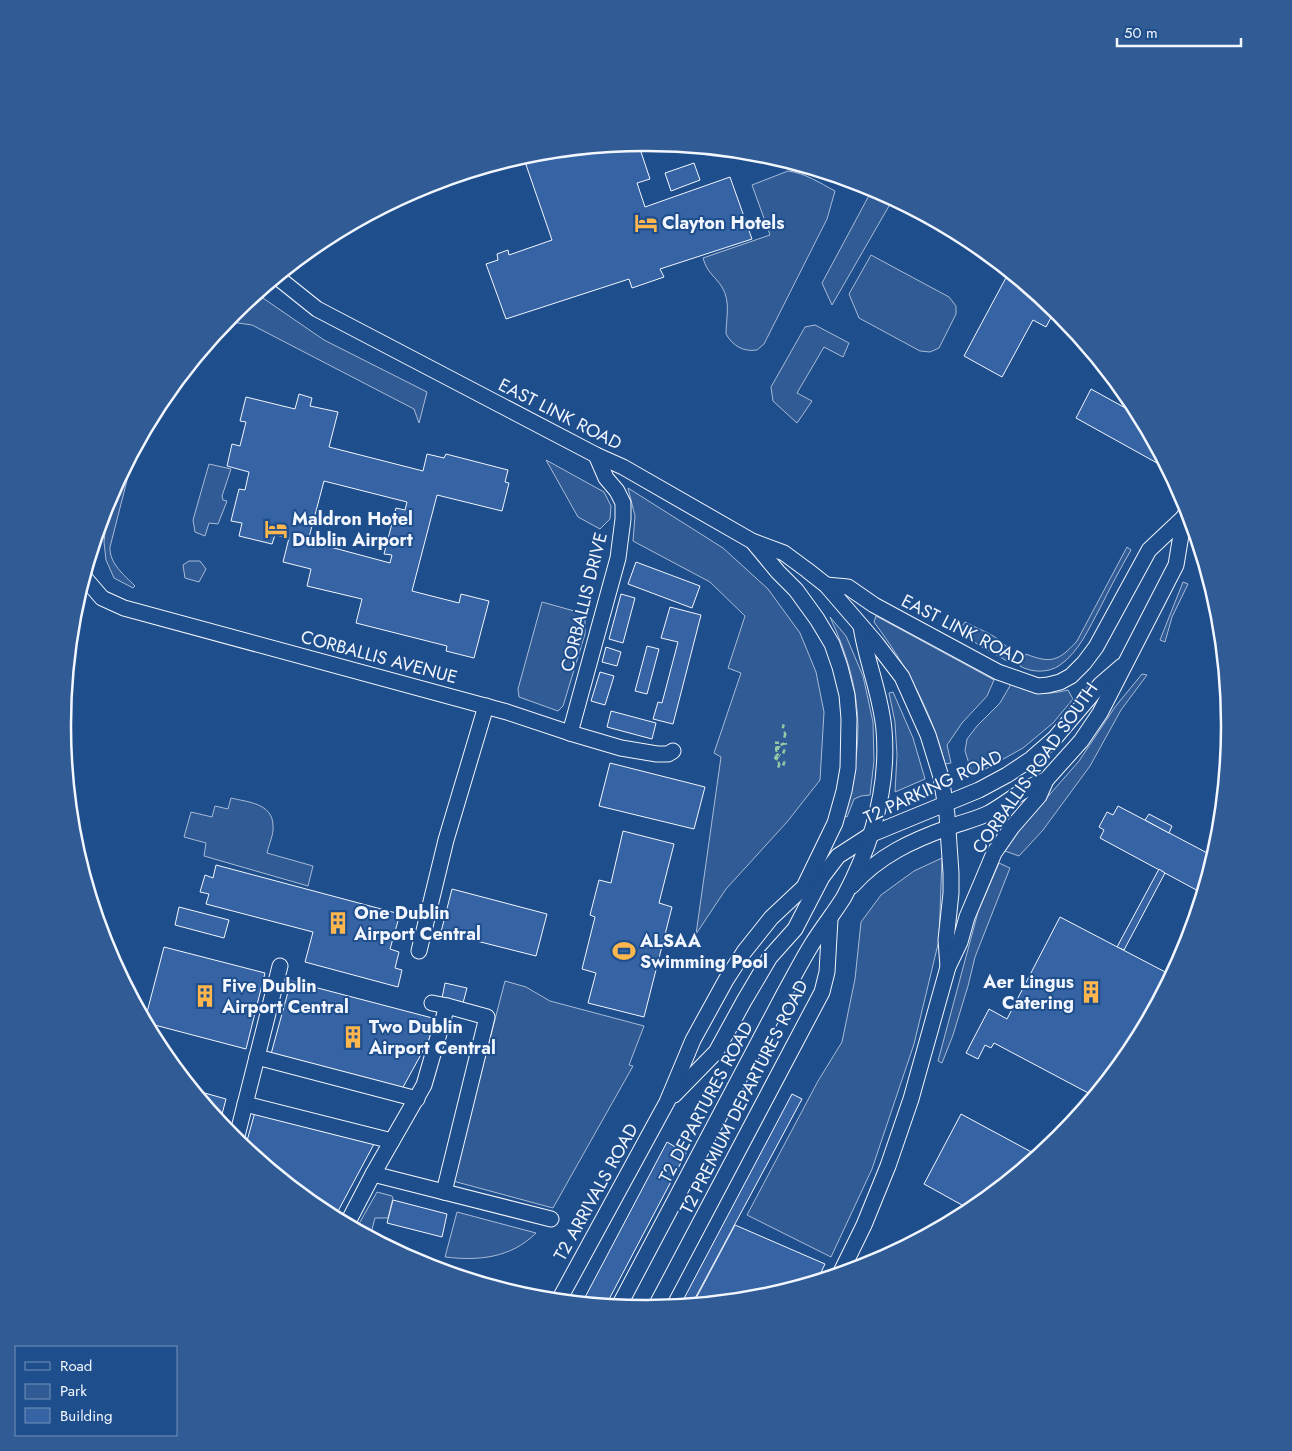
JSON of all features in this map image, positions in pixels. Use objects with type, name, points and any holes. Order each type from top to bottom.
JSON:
[{"type":"street","name":"EAST LINK ROAD","points":[[282,281],[317,309],[596,455],[623,467],[752,541],[784,553],[826,585],[902,677],[914,702],[938,766],[944,803]]},
{"type":"street","name":"CORBALLIS DRIVE","points":[[570,733],[618,558],[624,518],[623,503],[617,491],[606,478],[596,455]]},
{"type":"street","name":"EAST LINK ROAD","points":[[826,585],[848,588],[874,605],[998,672],[1038,686],[1048,686],[1071,676],[1084,663],[1096,647],[1149,550],[1181,518]]},
{"type":"street","name":"CORBALLIS ROAD SOUTH","points":[[845,1265],[864,1225],[894,1150],[911,1100],[948,968],[994,853],[1012,827],[1040,796],[1046,780],[1081,741],[1096,720],[1176,565],[1184,524]]},
{"type":"street","name":"T2 ARRIVALS ROAD","points":[[562,1294],[667,1102],[693,1040],[726,980],[744,952],[771,918],[804,887],[835,822],[844,791],[848,768],[849,719],[840,667],[832,644],[818,619],[796,590],[752,541]]},
{"type":"street","name":"CORBALLIS AVENUE","points":[[89,584],[102,598],[124,608],[486,706],[621,748],[657,754],[673,752]]},
{"type":"street","points":[[844,896],[872,834],[882,790],[884,771],[884,728],[874,679],[864,648],[861,626]]},
{"type":"street","name":"T2 PARKING ROAD","points":[[838,856],[872,834],[979,790],[1008,775],[1031,759],[1054,739],[1100,685],[1125,663]]},
{"type":"street","points":[[418,951],[446,840],[486,706]]},
{"type":"street","points":[[844,896],[860,877],[892,852],[928,835],[989,813],[1032,784],[1046,780]]},
{"type":"street","name":"CORBALLIS ROAD SOUTH","points":[[944,803],[949,827],[951,873],[946,940],[948,968]]},
{"type":"street","name":"T2 ARRIVALS ROAD","points":[[667,1102],[716,1052],[770,957],[795,929],[822,877],[838,856]]},
{"type":"street","name":"T2 PREMIUM DEPARTURES ROAD","points":[[659,1300],[822,992],[827,972],[830,918],[844,896]]},
{"type":"street","name":"T2 DEPARTURES ROAD","points":[[623,1299],[784,994],[811,946],[830,918]]},
{"type":"street","points":[[238,1130],[280,966]]},
{"type":"street","points":[[350,1218],[424,1085],[439,1004],[487,1017],[444,1192]]},
{"type":"street","points":[[257,1057],[417,1099]]},
{"type":"street","points":[[245,1104],[392,1141]]},
{"type":"street","points":[[373,1174],[552,1219]]},
{"type":"green space","points":[[788,171],[806,176],[835,191],[827,219],[764,344],[757,350],[747,350],[735,345],[726,334],[727,304],[725,293],[711,274],[703,258],[770,235],[752,185]]},
{"type":"green space","points":[[869,196],[889,205],[832,305],[822,283]]},
{"type":"green space","points":[[871,255],[949,297],[956,306],[956,314],[939,348],[930,352],[920,351],[859,318],[849,294]]},
{"type":"green space","points":[[262,298],[324,340],[427,392],[419,423],[414,409],[252,325],[236,323]]},
{"type":"green space","points":[[815,325],[849,343],[843,357],[824,347],[797,393],[812,401],[797,423],[773,401],[771,387],[805,327]]},
{"type":"green space","points":[[546,460],[604,492],[611,506],[610,519],[600,529],[578,517]]},
{"type":"green space","points":[[209,464],[231,469],[222,496],[223,500],[227,501],[218,524],[209,523],[205,536],[195,532],[193,520]]},
{"type":"green space","points":[[127,479],[110,553],[122,573],[135,586],[133,588],[114,578],[106,560],[105,533]]},
{"type":"green space","points":[[628,488],[723,548],[768,589],[800,633],[816,672],[824,712],[820,780],[787,822],[726,889],[696,934],[721,757],[714,753],[741,673],[728,668],[745,616],[710,582],[633,541],[635,516]]},
{"type":"green space","points":[[1127,547],[1131,550],[1088,631],[1067,660],[1056,668],[1046,671],[1035,671],[1020,666],[1026,654],[1042,659],[1054,659],[1060,657],[1077,641]]},
{"type":"green space","points":[[189,561],[200,561],[206,569],[199,582],[185,578],[183,565]]},
{"type":"green space","points":[[1183,582],[1188,584],[1172,617],[1165,642],[1160,640]]},
{"type":"green space","points":[[542,602],[585,614],[585,634],[563,706],[558,711],[519,697],[518,689]]},
{"type":"green space","points":[[876,616],[994,680],[987,696],[962,723],[947,745],[951,763],[945,764],[933,726],[917,690],[897,655],[874,622]]},
{"type":"green space","points":[[830,617],[846,636],[863,676],[873,722],[874,761],[870,795],[854,799],[847,817],[843,816],[855,763],[858,715],[855,691],[849,668]]},
{"type":"green space","points":[[965,622],[998,639],[1012,656],[1007,661],[977,644],[960,629]]},
{"type":"green space","points":[[1142,674],[1147,675],[1121,710],[1090,766],[1043,830],[1019,856],[1005,851],[1023,825],[1079,761],[1115,707]]},
{"type":"green space","points":[[1011,684],[1039,693],[1068,690],[1073,699],[1053,723],[1023,748],[973,776],[965,751],[967,739],[1000,703]]},
{"type":"green space","points":[[893,692],[913,738],[925,779],[895,792],[897,755],[895,722],[889,693]]},
{"type":"green space","points":[[231,798],[258,805],[269,812],[272,818],[273,829],[267,853],[313,866],[308,886],[204,856],[206,843],[184,837],[191,812],[212,817],[215,806],[228,809]]},
{"type":"green space","points":[[942,858],[939,940],[914,1044],[872,1169],[831,1257],[747,1215],[818,1081],[842,1042],[855,979],[861,922],[881,895],[914,871]]},
{"type":"green space","points":[[999,863],[1010,868],[975,957],[953,1035],[942,1063],[938,1061],[978,912]]},
{"type":"green space","points":[[505,981],[526,987],[550,1001],[644,1026],[629,1065],[633,1066],[553,1208],[453,1181]]},
{"type":"green space","points":[[377,1192],[392,1196],[388,1218],[375,1218],[372,1230],[359,1223]]},
{"type":"green space","points":[[457,1212],[536,1233],[516,1248],[494,1256],[482,1258],[445,1257]]},
{"type":"building","name":"Clayton Hotels","points":[[641,151],[650,179],[637,183],[645,207],[730,177],[752,239],[660,269],[664,277],[632,288],[629,279],[506,319],[486,264],[498,260],[497,254],[508,250],[509,255],[552,240],[526,164],[571,156]]},
{"type":"building","points":[[694,163],[700,180],[671,191],[665,173]]},
{"type":"building","points":[[1006,278],[1051,318],[1046,327],[1033,320],[1002,377],[964,356]]},
{"type":"building","points":[[1091,389],[1125,408],[1157,463],[1076,418]]},
{"type":"building","name":"Maldron Hotel Dublin Airport","points":[[299,394],[312,398],[310,406],[338,412],[329,447],[423,471],[427,454],[444,458],[446,454],[508,470],[505,482],[509,483],[502,511],[437,495],[412,591],[459,603],[461,594],[489,601],[474,658],[446,651],[447,646],[356,623],[362,599],[307,586],[311,569],[283,562],[289,538],[275,535],[272,544],[239,536],[242,523],[231,521],[239,489],[245,490],[249,472],[227,466],[232,444],[240,446],[246,422],[240,421],[246,397],[295,409]],"holes":[[[324,481],[407,502],[405,510],[396,508],[384,554],[392,555],[390,563],[308,541]]]},
{"type":"building","points":[[636,562],[700,586],[692,608],[628,584]]},
{"type":"building","points":[[621,594],[635,598],[623,643],[609,639]]},
{"type":"building","points":[[670,607],[701,615],[673,724],[653,719],[658,702],[662,703],[678,642],[661,638]]},
{"type":"building","points":[[647,646],[659,649],[647,694],[635,691]]},
{"type":"building","points":[[606,647],[621,652],[617,666],[602,662]]},
{"type":"building","points":[[600,672],[614,676],[605,705],[591,701]]},
{"type":"building","points":[[611,711],[656,723],[652,739],[607,727]]},
{"type":"building","points":[[610,763],[705,787],[694,829],[599,806]]},
{"type":"building","points":[[1118,806],[1206,853],[1196,890],[1100,838],[1104,830],[1099,827],[1107,812],[1113,815]]},
{"type":"building","points":[[1149,814],[1172,826],[1169,833],[1145,820]]},
{"type":"building","points":[[623,831],[674,844],[659,903],[672,907],[644,1017],[588,1003],[596,973],[582,969],[595,917],[590,915],[599,880],[611,883]]},
{"type":"building","name":"One Dublin Airport Central","points":[[216,865],[400,914],[390,949],[399,952],[395,968],[402,970],[398,987],[305,962],[313,932],[206,904],[209,894],[200,892],[205,875],[213,878]]},
{"type":"building","points":[[1159,869],[1165,873],[1124,950],[1117,947]]},
{"type":"building","points":[[452,889],[547,914],[536,956],[441,932]]},
{"type":"building","points":[[179,907],[229,920],[224,938],[175,925]]},
{"type":"building","name":"Aer Lingus Catering","points":[[1060,917],[1165,972],[1144,1013],[1124,1045],[1087,1093],[994,1043],[991,1048],[985,1045],[978,1059],[966,1053],[989,1009],[1007,1019]]},
{"type":"building","name":"Five Dublin Airport Central","points":[[164,947],[265,973],[246,1049],[156,1025],[147,1011]]},
{"type":"building","name":"Two Dublin Airport Central","points":[[291,981],[440,1020],[402,1089],[271,1054]]},
{"type":"building","points":[[445,983],[467,988],[463,1003],[442,998]]},
{"type":"building","points":[[205,1093],[226,1099],[222,1113]]},
{"type":"building","points":[[792,1094],[802,1099],[695,1298],[684,1299]]},
{"type":"building","points":[[255,1112],[374,1144],[339,1210],[296,1181],[267,1158],[247,1139]]},
{"type":"building","points":[[961,1114],[1031,1152],[996,1181],[962,1205],[924,1184]]},
{"type":"building","points":[[667,1142],[686,1153],[609,1299],[585,1297]]},
{"type":"building","points":[[393,1200],[447,1214],[442,1237],[387,1223]]},
{"type":"building","points":[[735,1225],[825,1264],[821,1273],[795,1281],[758,1289],[696,1298]]},
{"type":"hedge","points":[[782,726],[786,727]]},
{"type":"hedge","points":[[786,733],[782,735],[786,736]]},
{"type":"hedge","points":[[782,743],[783,746],[785,746],[785,743]]},
{"type":"hedge","points":[[777,748],[779,748],[780,749],[777,750],[777,748]]},
{"type":"hedge","points":[[785,749],[782,751],[785,752]]},
{"type":"hedge","points":[[778,756],[776,754],[780,756]]},
{"type":"hedge","points":[[778,759],[776,758],[780,759]]},
{"type":"hedge","points":[[785,761],[782,763],[785,764]]},
{"type":"hedge","points":[[780,763],[776,765],[780,766]]},
{"type":"place","name":"Clayton Hotels","points":[[646,223]]},
{"type":"place","name":"Maldron Hotel Dublin Airport","points":[[276,529]]},
{"type":"place","name":"One Dublin Airport Central","points":[[338,923]]},
{"type":"place","name":"ALSAA Swimming Pool","points":[[624,951]]},
{"type":"place","name":"Aer Lingus Catering","points":[[1091,992]]},
{"type":"place","name":"Five Dublin Airport Central","points":[[205,996]]},
{"type":"place","name":"Two Dublin Airport Central","points":[[353,1037]]}]
